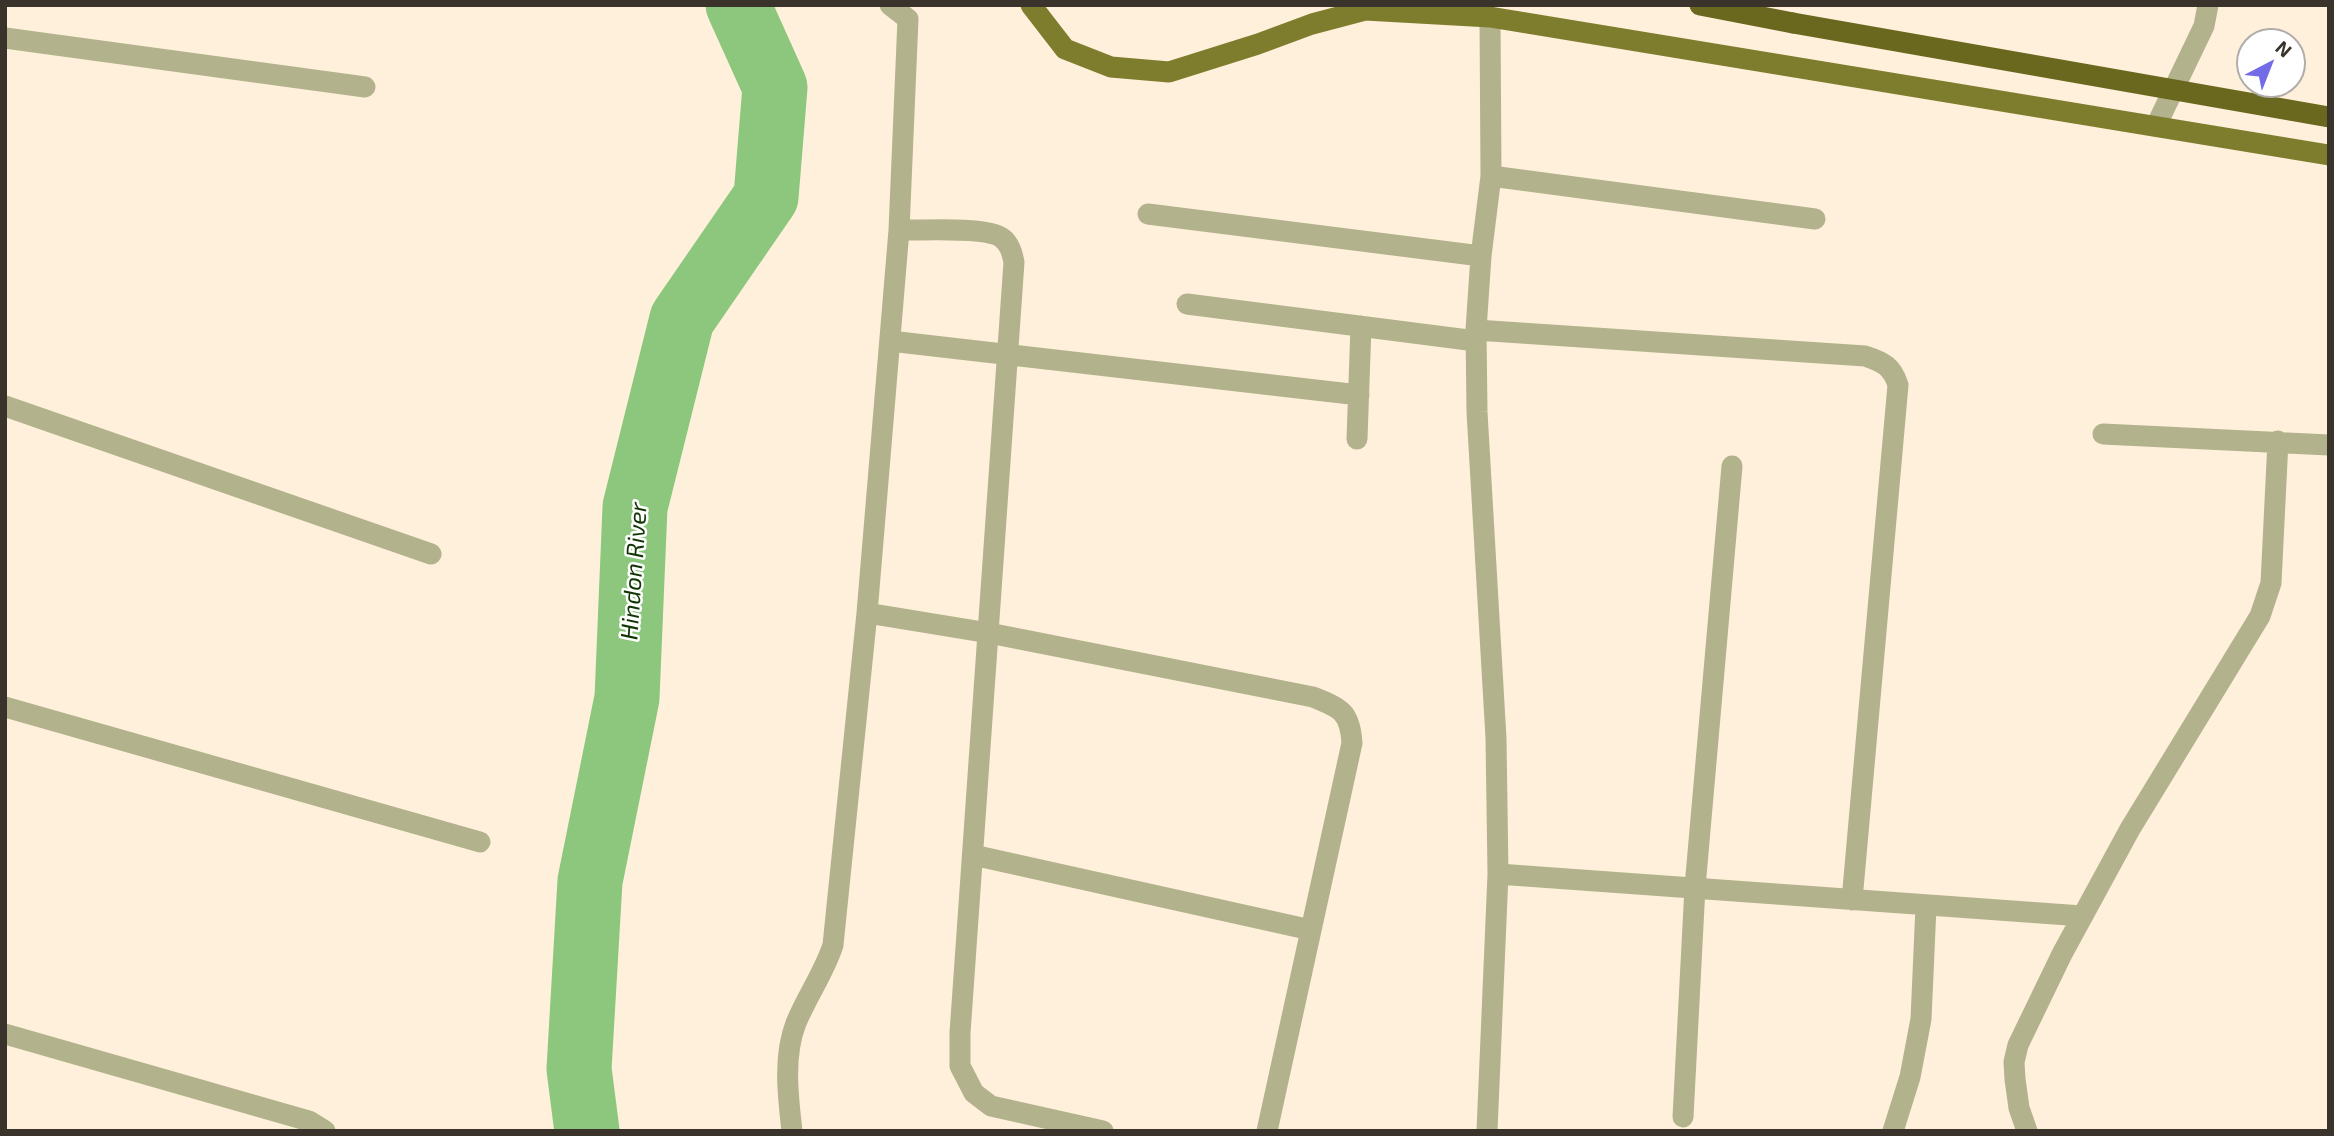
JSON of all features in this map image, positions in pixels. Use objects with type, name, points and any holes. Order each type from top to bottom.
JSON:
[{"type":"highway","points":[[1700,5],[2329,117]]},
{"type":"main road","points":[[1031,5],[1065,49],[1111,67],[1169,72],[1312,24],[1365,10],[1490,17],[2329,155]]},
{"type":"street","points":[[792,1131],[789,1051],[795,1026],[826,967],[833,945],[867,613],[899,230],[908,19],[890,5]]},
{"type":"street","points":[[2156,126],[2204,26],[2208,5]]},
{"type":"street","points":[[1487,1131],[1498,874],[1496,737],[1477,412],[1476,335],[1481,256],[1491,176],[1490,17]]},
{"type":"street","points":[[5,38],[365,87]]},
{"type":"street","points":[[1491,176],[1815,219]]},
{"type":"street","points":[[1149,214],[1481,256]]},
{"type":"street","points":[[899,230],[989,232],[1003,238],[1011,248],[1014,262],[960,1033],[960,1066],[974,1093],[992,1106],[1103,1131]]},
{"type":"street","points":[[1187,304],[1361,326],[1476,335],[1865,356],[1885,362],[1894,373],[1898,385],[1852,900]]},
{"type":"street","points":[[1357,439],[1361,326]]},
{"type":"street","points":[[890,341],[1359,395]]},
{"type":"street","points":[[5,406],[431,554]]},
{"type":"street","points":[[2103,433],[2329,445]]},
{"type":"street","points":[[2026,1131],[2015,1079],[2014,1062],[2018,1045],[2082,916],[2136,818],[2260,616],[2271,583],[2278,441]]},
{"type":"street","points":[[1683,1117],[1695,887],[1732,466]]},
{"type":"street","points":[[867,613],[989,633],[1313,696],[1337,707],[1351,724],[1352,743],[1267,1131]]},
{"type":"street","points":[[5,707],[480,842]]},
{"type":"street","points":[[973,855],[1311,930]]},
{"type":"street","points":[[1498,874],[2082,916]]},
{"type":"street","points":[[1893,1131],[1910,1077],[1921,1019],[1926,906]]},
{"type":"street","points":[[5,1034],[309,1121],[326,1131]]},
{"type":"waterway","name":"Hindon River","points":[[587,1131],[579,1069],[590,881],[627,698],[635,507],[682,319],[766,197],[775,87],[738,5]]}]
